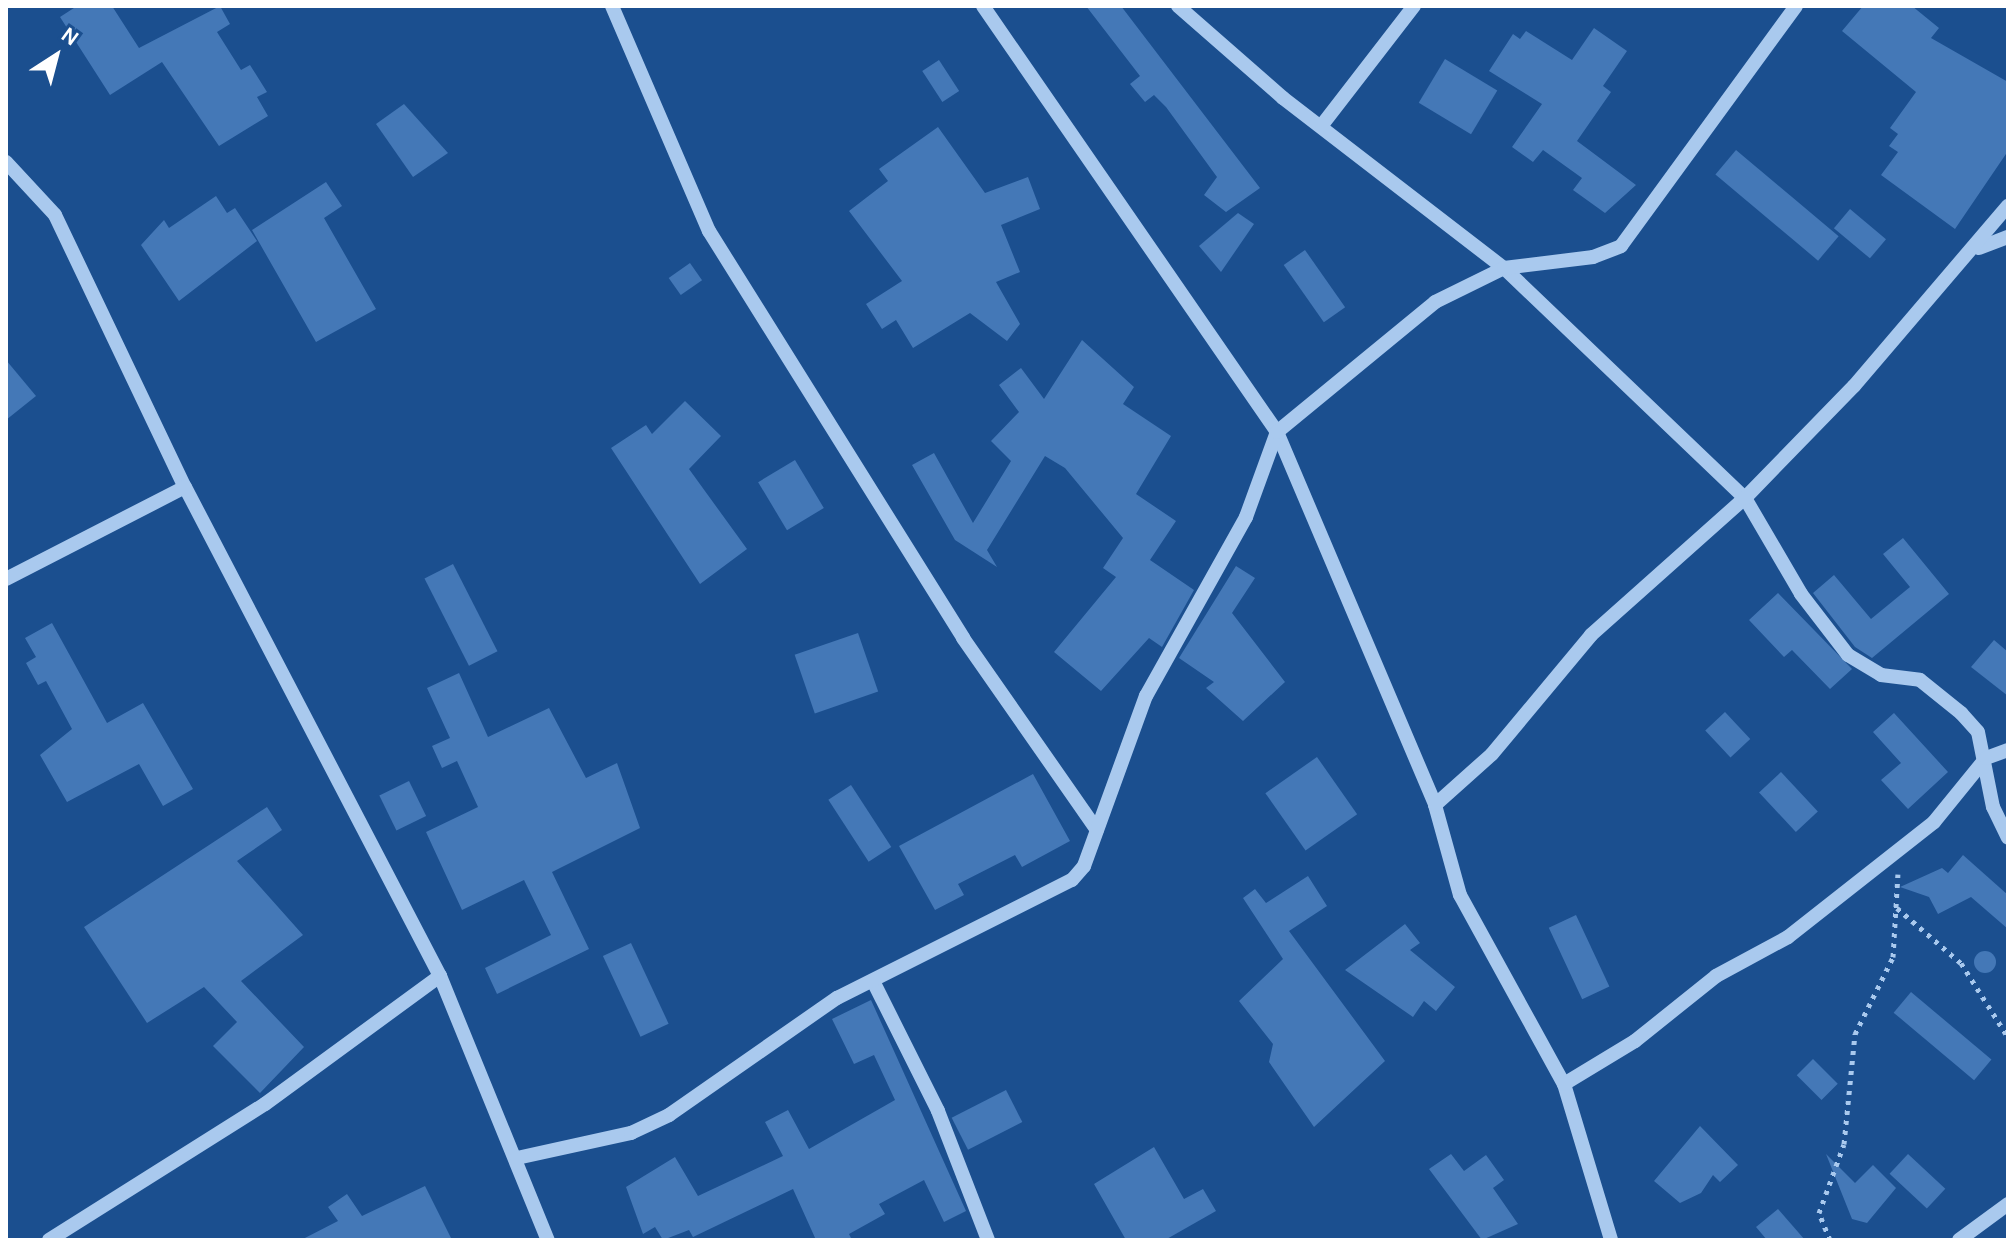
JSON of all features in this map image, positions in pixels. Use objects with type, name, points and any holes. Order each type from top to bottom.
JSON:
[{"type":"street","points":[[612,6],[709,231],[963,638],[1097,830]]},
{"type":"street","points":[[983,6],[1277,432],[1435,805],[1460,895],[1564,1084],[1611,1240]]},
{"type":"street","points":[[1178,6],[1220,48],[1504,268],[1745,498],[1801,594],[1848,655],[1881,675],[1920,680],[1978,732],[1986,758],[1993,807],[2008,838]]},
{"type":"street","points":[[1322,125],[1414,6]]},
{"type":"street","points":[[517,1158],[631,1133],[669,1115],[725,1070],[873,981],[1044,899],[1084,866],[1146,696],[1246,517],[1277,432],[1400,327],[1504,268],[1593,257],[1621,246],[1796,6]]},
{"type":"street","points":[[6,162],[55,215],[185,487],[440,976],[548,1240]]},
{"type":"street","points":[[1435,805],[1492,754],[1591,635],[1745,498],[1979,249],[2008,206]]},
{"type":"street","points":[[1979,249],[2008,237]]},
{"type":"street","points":[[6,579],[185,487]]},
{"type":"street","points":[[1564,1084],[1635,1041],[1716,976],[1788,937],[1934,822],[1986,758],[2008,750]]},
{"type":"street","points":[[49,1240],[265,1104],[440,976]]},
{"type":"street","points":[[873,981],[938,1111],[988,1240]]},
{"type":"street","points":[[1959,1240],[2008,1204]]},
{"type":"path","points":[[1830,1240],[1819,1213],[1844,1144],[1855,1034],[1893,957],[1898,848]]},
{"type":"path","points":[[1897,907],[1961,963],[2008,1037]]},
{"type":"building","points":[[77,6],[112,6],[139,48],[220,6],[230,24],[217,32],[241,70],[250,65],[267,92],[257,97],[268,116],[219,146],[162,62],[110,95],[60,17]]},
{"type":"building","points":[[1086,6],[1121,6],[1260,188],[1226,212],[1204,195],[1217,177],[1166,107],[1154,95],[1145,102],[1130,84],[1140,76]]},
{"type":"building","points":[[1863,6],[1912,6],[1939,28],[1931,38],[2008,82],[2008,151],[1955,229],[1881,175],[1898,152],[1889,146],[1898,134],[1890,128],[1916,92],[1842,31]]},
{"type":"building","points":[[1594,28],[1627,51],[1603,86],[1611,92],[1577,141],[1636,185],[1605,213],[1573,190],[1582,178],[1543,150],[1533,162],[1512,147],[1542,104],[1489,71],[1513,34],[1520,39],[1526,31],[1572,60]]},
{"type":"building","points":[[1445,59],[1497,90],[1471,134],[1419,103]]},
{"type":"building","points":[[939,60],[959,91],[942,102],[922,71]]},
{"type":"building","points":[[404,104],[448,153],[413,177],[376,124]]},
{"type":"building","points":[[938,127],[985,193],[1028,177],[1040,209],[1001,225],[1020,272],[996,282],[1020,324],[1007,341],[970,313],[913,348],[896,320],[882,329],[866,304],[902,281],[849,211],[888,181],[879,169]]},
{"type":"building","points":[[1736,150],[1839,236],[1818,261],[1715,175]]},
{"type":"building","points":[[326,182],[342,206],[324,218],[376,309],[316,342],[252,230]]},
{"type":"building","points":[[216,196],[227,213],[235,208],[257,241],[179,301],[141,245],[164,220],[169,228]]},
{"type":"building","points":[[1850,209],[1886,239],[1870,258],[1834,228]]},
{"type":"building","points":[[1238,213],[1254,224],[1221,272],[1199,246]]},
{"type":"building","points":[[1305,250],[1345,307],[1324,322],[1284,265]]},
{"type":"building","points":[[690,263],[702,280],[681,295],[669,278]]},
{"type":"building","points":[[1082,340],[1134,387],[1123,404],[1171,436],[1136,494],[1176,521],[1150,560],[1194,590],[1162,647],[1149,638],[1101,691],[1054,652],[1116,577],[1103,568],[1123,538],[1065,468],[1045,456],[987,550],[997,567],[955,540],[912,465],[934,453],[973,523],[1011,461],[991,441],[1019,412],[999,385],[1021,368],[1044,399]]},
{"type":"building","points":[[6,360],[36,396],[6,420]]},
{"type":"building","points":[[685,401],[721,436],[689,469],[747,549],[700,584],[611,448],[646,425],[652,434]]},
{"type":"building","points":[[795,460],[824,508],[787,530],[758,482]]},
{"type":"building","points":[[1903,538],[1949,594],[1872,658],[1855,647],[1813,593],[1834,575],[1871,619],[1910,587],[1883,554]]},
{"type":"building","points":[[453,564],[497,651],[469,666],[424,579]]},
{"type":"building","points":[[1236,566],[1255,578],[1232,613],[1285,682],[1243,721],[1206,688],[1214,682],[1179,658]]},
{"type":"building","points":[[1778,593],[1852,669],[1830,689],[1792,650],[1784,657],[1749,620]]},
{"type":"building","points":[[52,623],[107,723],[143,703],[193,789],[163,806],[139,764],[67,802],[40,755],[72,729],[46,681],[38,685],[26,663],[36,657],[25,638]]},
{"type":"building","points":[[858,633],[878,692],[815,713],[795,655]]},
{"type":"building","points":[[1994,640],[2008,652],[2008,696],[1971,667]]},
{"type":"building","points":[[459,673],[488,737],[549,708],[586,778],[617,763],[640,828],[552,872],[589,949],[497,994],[485,968],[551,935],[524,880],[462,910],[426,832],[478,807],[457,761],[442,768],[432,746],[450,738],[427,688]]},
{"type":"building","points":[[1725,712],[1750,739],[1730,757],[1705,730]]},
{"type":"building","points":[[1894,713],[1948,772],[1908,809],[1881,780],[1901,763],[1873,732]]},
{"type":"building","points":[[1317,757],[1357,814],[1306,850],[1265,793]]},
{"type":"building","points":[[1781,772],[1818,811],[1796,832],[1759,792]]},
{"type":"building","points":[[1033,774],[1070,841],[1022,867],[1015,855],[958,884],[964,895],[935,910],[899,846]]},
{"type":"building","points":[[409,781],[426,816],[396,831],[379,795]]},
{"type":"building","points":[[851,785],[891,847],[869,862],[828,800]]},
{"type":"building","points":[[267,807],[282,830],[237,861],[303,935],[241,981],[304,1047],[260,1093],[213,1046],[237,1022],[204,987],[147,1023],[84,927]]},
{"type":"building","points":[[1963,855],[2008,895],[2008,929],[1971,897],[1938,914],[1929,897],[1900,887],[1942,868],[1948,873]]},
{"type":"building","points":[[1308,876],[1327,906],[1289,931],[1385,1061],[1314,1127],[1269,1062],[1273,1044],[1239,1001],[1283,959],[1243,898],[1255,889],[1266,903]]},
{"type":"building","points":[[1576,915],[1609,987],[1582,999],[1549,928]]},
{"type":"building","points":[[1405,924],[1420,943],[1410,950],[1455,987],[1436,1011],[1424,1001],[1413,1017],[1345,970]]},
{"type":"building","points":[[631,943],[669,1024],[641,1037],[603,956]]},
{"type":"building","points":[[1985,951],[1993,954],[1996,962],[1993,970],[1985,973],[1977,970],[1974,962],[1977,954]]},
{"type":"building","points":[[1911,992],[1991,1059],[1974,1080],[1894,1013]]},
{"type":"building","points":[[871,1000],[966,1211],[944,1222],[924,1180],[879,1204],[885,1214],[849,1234],[852,1240],[816,1240],[793,1189],[693,1237],[689,1230],[663,1240],[655,1227],[643,1234],[626,1187],[675,1157],[698,1196],[783,1156],[765,1122],[788,1110],[809,1149],[895,1100],[874,1055],[854,1064],[832,1019]]},
{"type":"building","points":[[1813,1059],[1838,1084],[1821,1100],[1797,1075]]},
{"type":"building","points":[[1006,1090],[1022,1122],[968,1150],[952,1118]]},
{"type":"building","points":[[1700,1126],[1738,1165],[1720,1182],[1713,1175],[1701,1193],[1680,1203],[1654,1181]]},
{"type":"building","points":[[1154,1147],[1184,1199],[1203,1189],[1216,1211],[1165,1240],[1126,1240],[1094,1184]]},
{"type":"building","points":[[1451,1154],[1464,1171],[1486,1155],[1504,1180],[1493,1188],[1518,1224],[1482,1240],[1429,1169]]},
{"type":"building","points":[[1826,1154],[1855,1183],[1873,1165],[1896,1188],[1867,1223],[1852,1219]]},
{"type":"building","points":[[1908,1154],[1945,1189],[1927,1209],[1890,1174]]},
{"type":"building","points":[[425,1186],[452,1240],[301,1240],[338,1221],[328,1207],[347,1194],[362,1216]]},
{"type":"building","points":[[1778,1209],[1805,1240],[1767,1240],[1756,1227]]}]
